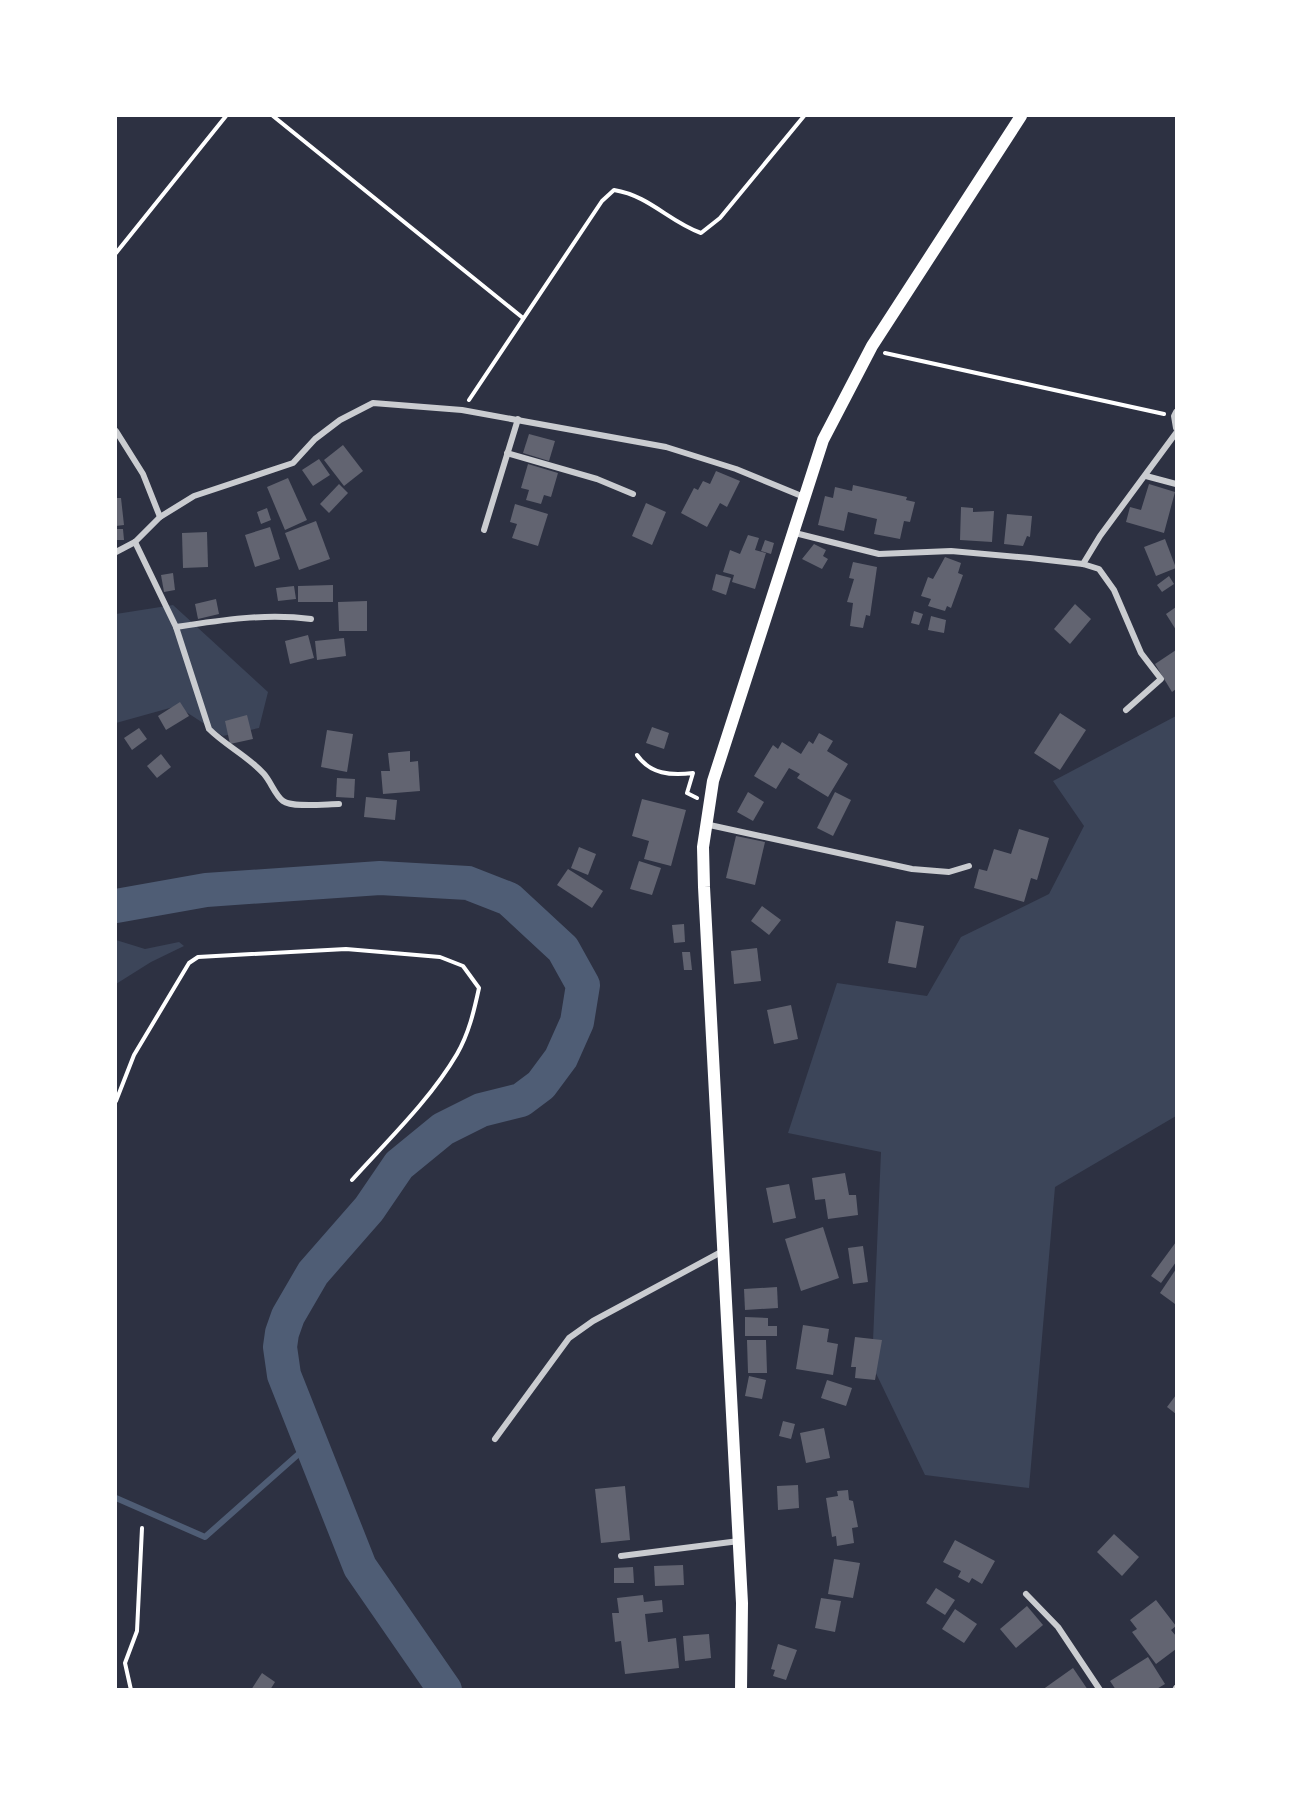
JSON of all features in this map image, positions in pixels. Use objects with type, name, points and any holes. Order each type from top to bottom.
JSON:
[{"type":"main road","points":[[741,1689],[742,1603],[704,877],[705,824],[708,803],[723,743],[795,533],[823,440],[872,346],[1021,116]]},
{"type":"street","points":[[116,552],[135,542],[160,518],[194,496],[293,462],[315,439],[340,420],[373,403],[462,410],[666,447],[736,469],[805,497]]},
{"type":"street","points":[[1175,414],[1176,428]]},
{"type":"street","points":[[484,530],[518,419]]},
{"type":"street","points":[[116,431],[143,474],[160,518]]},
{"type":"street","points":[[1083,564],[1100,536],[1176,433]]},
{"type":"street","points":[[507,453],[597,479],[633,494]]},
{"type":"street","points":[[1146,476],[1176,484]]},
{"type":"street","points":[[795,533],[879,554],[951,551],[1083,564],[1099,570],[1114,590],[1141,653],[1161,679],[1126,710]]},
{"type":"street","points":[[135,542],[176,627],[210,729],[219,739],[240,751],[264,774],[282,801],[291,805],[339,804]]},
{"type":"street","points":[[176,627],[233,619],[286,616],[311,619]]},
{"type":"street","points":[[705,824],[912,869],[949,872],[969,866]]},
{"type":"street","points":[[495,1438],[569,1338],[593,1321],[724,1250]]},
{"type":"street","points":[[621,1556],[739,1541]]},
{"type":"street","points":[[1026,1594],[1058,1627],[1100,1689]]},
{"type":"path","points":[[116,253],[226,116]]},
{"type":"path","points":[[273,116],[523,318]]},
{"type":"path","points":[[462,410],[602,201],[614,190],[635,194],[701,233],[720,218],[804,116]]},
{"type":"path","points":[[872,346],[888,355],[1175,414]]},
{"type":"path","points":[[637,755],[646,766],[661,773],[693,773],[687,793],[708,803]]},
{"type":"path","points":[[116,1101],[134,1055],[189,963],[198,957],[345,949],[440,957],[463,966],[479,988],[472,1022],[457,1054],[430,1091],[352,1180]]},
{"type":"path","points":[[131,1689],[125,1663],[137,1631],[142,1528]]},
{"type":"shaded area","points":[[173,605],[268,692],[259,728],[223,736],[177,706],[116,723],[116,614]]},
{"type":"shaded area","points":[[1176,716],[1176,1116],[1055,1187],[1029,1488],[925,1475],[872,1365],[881,1152],[788,1133],[837,983],[927,996],[961,937],[1049,894],[1084,826],[1053,781]]},
{"type":"shaded area","points":[[116,940],[145,949],[179,942],[184,946],[151,962],[116,984]]},
{"type":"building","points":[[529,434],[555,441],[549,461],[523,453]]},
{"type":"building","points":[[343,445],[363,471],[344,486],[324,460]]},
{"type":"building","points":[[319,459],[330,475],[313,486],[302,470]]},
{"type":"building","points":[[528,464],[558,473],[551,497],[544,495],[541,504],[526,500],[529,490],[521,488]]},
{"type":"building","points":[[716,471],[740,481],[727,507],[720,503],[707,527],[681,513],[694,488],[698,490],[703,481],[710,484]]},
{"type":"building","points":[[288,478],[307,520],[285,530],[267,487]]},
{"type":"building","points":[[339,484],[348,493],[329,513],[320,504]]},
{"type":"building","points":[[1149,484],[1175,492],[1164,533],[1126,522],[1130,507],[1141,510]]},
{"type":"building","points":[[853,485],[907,497],[906,500],[915,502],[910,522],[904,521],[900,539],[874,534],[877,519],[848,512],[844,531],[818,525],[825,496],[833,498],[835,487],[852,491]]},
{"type":"building","points":[[116,498],[121,498],[124,525],[116,526]]},
{"type":"building","points":[[646,503],[666,512],[652,545],[632,536]]},
{"type":"building","points":[[515,504],[548,514],[538,546],[512,538],[517,524],[510,522]]},
{"type":"building","points":[[961,507],[973,508],[973,512],[994,511],[992,542],[960,540]]},
{"type":"building","points":[[267,508],[271,520],[261,524],[257,512]]},
{"type":"building","points":[[1007,514],[1032,516],[1030,537],[1027,536],[1023,546],[1004,544]]},
{"type":"building","points":[[316,521],[330,559],[299,570],[285,533]]},
{"type":"building","points":[[270,527],[280,559],[255,567],[245,535]]},
{"type":"building","points":[[116,529],[123,529],[124,540],[116,540]]},
{"type":"building","points":[[207,532],[208,567],[183,568],[182,533]]},
{"type":"building","points":[[748,535],[759,538],[755,550],[766,553],[755,589],[732,582],[734,575],[723,572],[730,550],[740,554]]},
{"type":"building","points":[[1165,539],[1176,568],[1156,576],[1144,547]]},
{"type":"building","points":[[765,540],[774,543],[771,554],[761,551]]},
{"type":"building","points":[[814,544],[826,550],[823,556],[828,559],[822,569],[802,559]]},
{"type":"building","points":[[945,557],[961,563],[958,573],[963,575],[951,608],[947,606],[945,611],[928,606],[931,599],[921,596],[928,577],[933,579]]},
{"type":"building","points":[[853,562],[877,567],[870,616],[866,615],[863,628],[850,626],[853,603],[847,602],[854,579],[849,578]]},
{"type":"building","points":[[173,573],[175,590],[164,592],[161,575]]},
{"type":"building","points":[[716,574],[731,578],[726,595],[712,590]]},
{"type":"building","points":[[1169,576],[1174,584],[1162,592],[1157,585]]},
{"type":"building","points":[[333,585],[333,602],[298,602],[298,586]]},
{"type":"building","points":[[294,586],[296,599],[278,601],[276,588]]},
{"type":"building","points":[[216,599],[219,614],[198,619],[195,604]]},
{"type":"building","points":[[367,601],[367,631],[339,631],[338,602]]},
{"type":"building","points":[[1075,604],[1091,619],[1070,644],[1054,629]]},
{"type":"building","points":[[1176,607],[1176,630],[1166,614]]},
{"type":"building","points":[[914,611],[923,614],[919,625],[911,623]]},
{"type":"building","points":[[931,616],[946,620],[944,633],[928,630]]},
{"type":"building","points":[[308,635],[314,658],[290,664],[285,641]]},
{"type":"building","points":[[344,638],[346,656],[317,660],[315,641]]},
{"type":"building","points":[[1176,650],[1176,689],[1172,692],[1155,664]]},
{"type":"building","points":[[180,702],[189,716],[166,730],[158,716]]},
{"type":"building","points":[[1060,713],[1086,730],[1060,770],[1034,753]]},
{"type":"building","points":[[247,715],[253,739],[230,744],[225,721]]},
{"type":"building","points":[[652,727],[669,733],[664,749],[646,743]]},
{"type":"building","points":[[139,728],[147,739],[132,750],[124,738]]},
{"type":"building","points":[[327,730],[353,734],[347,772],[321,767]]},
{"type":"building","points":[[819,733],[833,741],[827,751],[848,764],[828,797],[797,778],[800,774],[789,768],[776,789],[754,776],[773,745],[778,749],[782,742],[801,754],[809,741],[813,744]]},
{"type":"building","points":[[410,751],[410,762],[418,761],[420,791],[383,794],[381,771],[390,771],[388,753]]},
{"type":"building","points":[[161,754],[171,767],[157,778],[147,766]]},
{"type":"building","points":[[337,778],[355,779],[354,798],[336,797]]},
{"type":"building","points":[[748,792],[764,802],[753,821],[737,812]]},
{"type":"building","points":[[835,792],[851,800],[833,836],[817,828]]},
{"type":"building","points":[[366,797],[397,800],[395,820],[364,817]]},
{"type":"building","points":[[642,799],[686,810],[671,866],[644,859],[649,841],[632,836]]},
{"type":"building","points":[[1019,829],[1049,838],[1037,880],[1031,878],[1024,902],[974,888],[979,869],[987,871],[994,849],[1011,854]]},
{"type":"building","points":[[736,836],[765,842],[755,885],[726,878]]},
{"type":"building","points":[[579,847],[596,854],[588,875],[571,868]]},
{"type":"building","points":[[639,861],[661,868],[652,895],[630,889]]},
{"type":"building","points":[[568,869],[603,891],[592,908],[557,885]]},
{"type":"building","points":[[762,906],[781,920],[769,935],[751,921]]},
{"type":"building","points":[[896,921],[924,926],[916,968],[888,963]]},
{"type":"building","points":[[684,924],[685,942],[674,943],[672,925]]},
{"type":"building","points":[[757,948],[761,981],[734,984],[731,951]]},
{"type":"building","points":[[682,952],[690,952],[692,970],[684,970]]},
{"type":"building","points":[[791,1005],[798,1039],[774,1044],[767,1010]]},
{"type":"building","points":[[845,1173],[849,1195],[856,1195],[858,1215],[828,1219],[825,1199],[815,1200],[812,1178]]},
{"type":"building","points":[[789,1184],[796,1218],[773,1223],[766,1188]]},
{"type":"building","points":[[823,1227],[839,1278],[801,1291],[785,1239]]},
{"type":"building","points":[[1176,1242],[1176,1262],[1161,1283],[1151,1276]]},
{"type":"building","points":[[863,1246],[868,1282],[853,1284],[848,1248]]},
{"type":"building","points":[[1176,1269],[1176,1301],[1175,1304],[1160,1293]]},
{"type":"building","points":[[777,1287],[778,1308],[745,1310],[744,1289]]},
{"type":"building","points":[[745,1317],[768,1318],[768,1326],[777,1326],[777,1336],[745,1336]]},
{"type":"building","points":[[803,1325],[829,1329],[827,1342],[838,1344],[833,1375],[796,1369]]},
{"type":"building","points":[[855,1337],[882,1340],[875,1380],[855,1378],[856,1367],[851,1367]]},
{"type":"building","points":[[747,1340],[766,1340],[767,1373],[748,1373]]},
{"type":"building","points":[[749,1376],[766,1380],[762,1399],[745,1396]]},
{"type":"building","points":[[827,1380],[852,1388],[846,1406],[821,1398]]},
{"type":"building","points":[[1176,1395],[1176,1414],[1167,1407]]},
{"type":"building","points":[[783,1421],[795,1424],[791,1439],[779,1436]]},
{"type":"building","points":[[824,1428],[830,1458],[806,1463],[800,1433]]},
{"type":"building","points":[[798,1485],[799,1508],[778,1510],[777,1486]]},
{"type":"building","points":[[625,1486],[630,1540],[601,1543],[595,1489]]},
{"type":"building","points":[[848,1490],[849,1500],[853,1501],[858,1527],[852,1528],[854,1543],[837,1546],[836,1536],[832,1537],[826,1498],[838,1496],[837,1491]]},
{"type":"building","points":[[1114,1534],[1139,1557],[1122,1576],[1097,1552]]},
{"type":"building","points":[[955,1540],[995,1561],[982,1584],[972,1578],[969,1583],[958,1577],[961,1571],[943,1562]]},
{"type":"building","points":[[834,1559],[860,1563],[853,1598],[828,1594]]},
{"type":"building","points":[[683,1565],[684,1585],[655,1586],[654,1566]]},
{"type":"building","points":[[633,1567],[634,1583],[614,1583],[614,1568]]},
{"type":"building","points":[[936,1588],[955,1600],[945,1615],[926,1603]]},
{"type":"building","points":[[643,1595],[644,1602],[662,1600],[663,1612],[645,1614],[648,1642],[676,1638],[679,1668],[625,1674],[621,1641],[615,1642],[612,1613],[619,1613],[617,1598]]},
{"type":"building","points":[[821,1598],[841,1601],[835,1632],[815,1628]]},
{"type":"building","points":[[1156,1600],[1176,1626],[1171,1630],[1176,1636],[1176,1649],[1156,1664],[1132,1632],[1137,1629],[1130,1620]]},
{"type":"building","points":[[1027,1606],[1043,1625],[1016,1648],[1000,1629]]},
{"type":"building","points":[[955,1609],[977,1624],[964,1643],[942,1629]]},
{"type":"building","points":[[709,1634],[711,1658],[685,1661],[683,1636]]},
{"type":"building","points":[[778,1644],[797,1650],[786,1680],[773,1676],[775,1670],[771,1669]]},
{"type":"building","points":[[1148,1657],[1165,1684],[1155,1690],[1116,1690],[1110,1681]]},
{"type":"building","points":[[1073,1668],[1088,1690],[1042,1690]]},
{"type":"building","points":[[262,1673],[275,1682],[270,1690],[251,1690]]},
{"type":"waterway","points":[[116,906],[206,890],[380,878],[468,883],[509,899],[563,949],[583,985],[577,1022],[561,1058],[541,1085],[521,1100],[481,1110],[443,1129],[399,1165],[369,1209],[313,1273],[288,1316],[282,1333],[280,1347],[284,1375],[360,1567],[445,1690]]},
{"type":"waterway","points":[[116,1498],[205,1537],[311,1443]]}]
